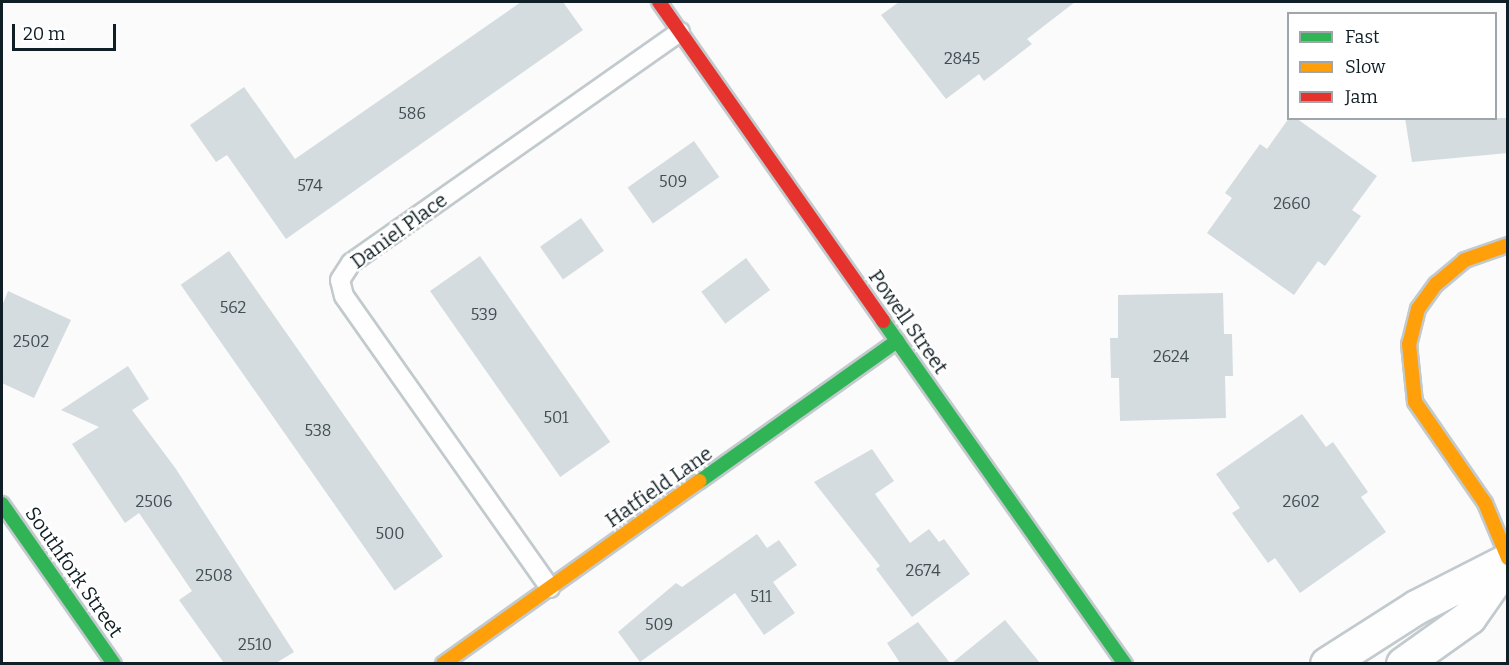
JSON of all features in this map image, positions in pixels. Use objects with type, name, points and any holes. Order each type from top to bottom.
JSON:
[{"type":"street","name":"Powell Street","points":[[659,2],[1125,663]]},
{"type":"street","points":[[1508,245],[1489,248],[1465,260],[1436,284],[1418,309],[1409,344],[1415,402],[1485,503],[1508,560]]},
{"type":"street","name":"Hatfield Lane","points":[[443,663],[897,341]]},
{"type":"street","name":"Southfork Street","points":[[2,504],[114,663]]},
{"type":"street","points":[[1327,663],[1416,607],[1508,560]]},
{"type":"street","points":[[1403,663],[1469,617],[1508,560]]},
{"type":"lane","name":"Daniel Place","points":[[550,588],[344,296],[340,280],[351,263],[680,32]]},
{"type":"building","points":[[521,2],[563,2],[583,30],[286,239],[227,155],[216,162],[190,125],[244,87],[295,159]]},
{"type":"building","points":[[899,2],[1075,2],[1027,39],[1032,44],[984,81],[979,74],[946,99],[881,15]]},
{"type":"building","points":[[1508,118],[1508,153],[1412,162],[1405,120]]},
{"type":"building","points":[[1288,120],[1299,120],[1377,176],[1352,210],[1361,216],[1325,266],[1318,261],[1294,295],[1207,233],[1232,198],[1225,193],[1260,144],[1267,149]]},
{"type":"building","points":[[694,141],[719,177],[653,224],[628,187]]},
{"type":"building","points":[[581,218],[604,251],[563,279],[540,247]]},
{"type":"building","points":[[229,251],[443,557],[395,590],[181,285]]},
{"type":"building","points":[[480,256],[610,442],[560,477],[430,291]]},
{"type":"building","points":[[746,258],[770,290],[725,324],[701,292]]},
{"type":"building","points":[[8,291],[71,320],[34,398],[2,383],[2,306]]},
{"type":"building","points":[[1223,293],[1224,334],[1232,334],[1233,376],[1225,376],[1226,418],[1120,421],[1119,378],[1111,378],[1110,338],[1118,338],[1118,295]]},
{"type":"building","points":[[128,366],[149,399],[132,410],[176,469],[294,652],[276,663],[224,663],[179,600],[192,591],[139,513],[125,523],[72,444],[99,427],[61,410]]},
{"type":"building","points":[[1302,414],[1326,447],[1333,442],[1368,492],[1361,497],[1386,532],[1300,593],[1275,558],[1268,563],[1232,513],[1240,508],[1216,474]]},
{"type":"building","points":[[872,449],[894,481],[875,494],[910,543],[929,529],[939,542],[944,539],[970,574],[912,617],[876,569],[880,566],[814,482]]},
{"type":"building","points":[[757,534],[767,548],[779,540],[797,565],[773,582],[795,613],[764,635],[735,593],[640,662],[618,632],[676,583],[682,587]]},
{"type":"building","points":[[1005,620],[1040,663],[952,663]]},
{"type":"building","points":[[918,622],[950,663],[900,663],[887,643]]},
{"type":"traffic: fast","points":[[883,321],[1125,664]]},
{"type":"traffic: fast","points":[[700,481],[897,341]]},
{"type":"traffic: fast","points":[[2,504],[114,664]]},
{"type":"traffic: slow","points":[[1508,245],[1465,260],[1436,284],[1418,309],[1409,344],[1415,402],[1485,503],[1508,558]]},
{"type":"traffic: slow","points":[[443,664],[700,481]]},
{"type":"traffic: jam","points":[[659,2],[883,321]]}]
